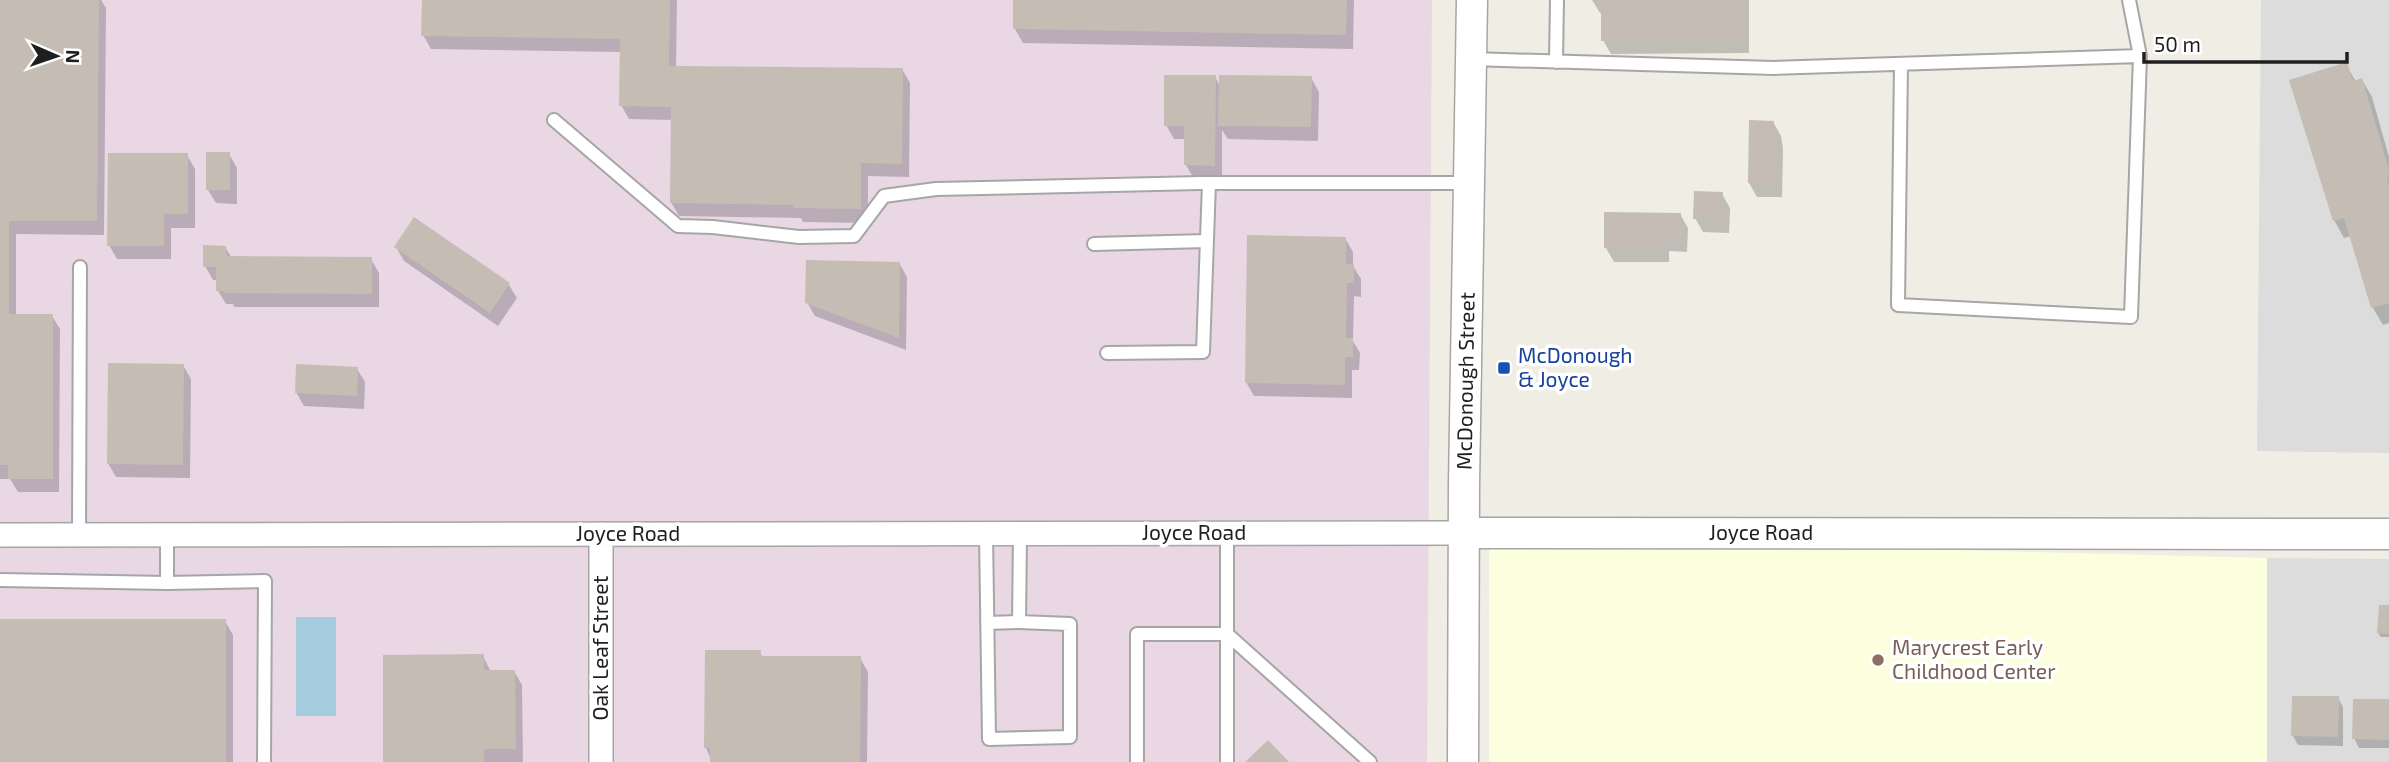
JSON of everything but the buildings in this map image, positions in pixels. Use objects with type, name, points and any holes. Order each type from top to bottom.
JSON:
[{"type":"street","name":"McDonough Street","points":[[1463,762],[1472,0]]},
{"type":"street","name":"Oak Leaf Street","points":[[600,534],[601,762]]},
{"type":"street","name":"Joyce Road","points":[[0,535],[2389,534]]},
{"type":"lane","points":[[1556,62],[1557,0]]},
{"type":"lane","points":[[1901,64],[1898,305],[2131,317],[2140,56],[2129,0]]},
{"type":"lane","points":[[1471,59],[1774,68],[2140,56]]},
{"type":"lane","points":[[554,120],[678,226],[713,227],[799,237],[854,236],[884,195],[936,189],[1209,183],[1469,183]]},
{"type":"lane","points":[[1107,353],[1203,352],[1209,183]]},
{"type":"lane","points":[[1094,244],[1206,241]]},
{"type":"lane","points":[[79,535],[80,267]]},
{"type":"lane","points":[[1227,533],[1227,762]]},
{"type":"lane","points":[[986,534],[987,623],[989,739],[1070,737],[1070,625],[987,623]]},
{"type":"lane","points":[[1019,622],[1020,534]]},
{"type":"lane","points":[[167,535],[167,583]]},
{"type":"lane","points":[[0,580],[167,583],[265,581],[264,762]]},
{"type":"lane","points":[[1137,762],[1137,634],[1227,634],[1370,762]]},
{"type":"shaded area","points":[[0,0],[1432,0],[1427,762],[0,762]]},
{"type":"shaded area","points":[[2261,0],[2389,0],[2389,453],[2257,451]]},
{"type":"shaded area","name":"Marycrest Early Childhood Center","points":[[1489,538],[2267,558],[2267,762],[1489,762]]},
{"type":"shaded area","points":[[2267,558],[2389,559],[2389,762],[2267,762]]},
{"type":"water","points":[[296,617],[336,617],[336,716],[296,716]]},
{"type":"place","name":"McDonough & Joyce","points":[[1504,368]]},
{"type":"place","name":"Marycrest Early Childhood Center","points":[[1878,660]]}]
